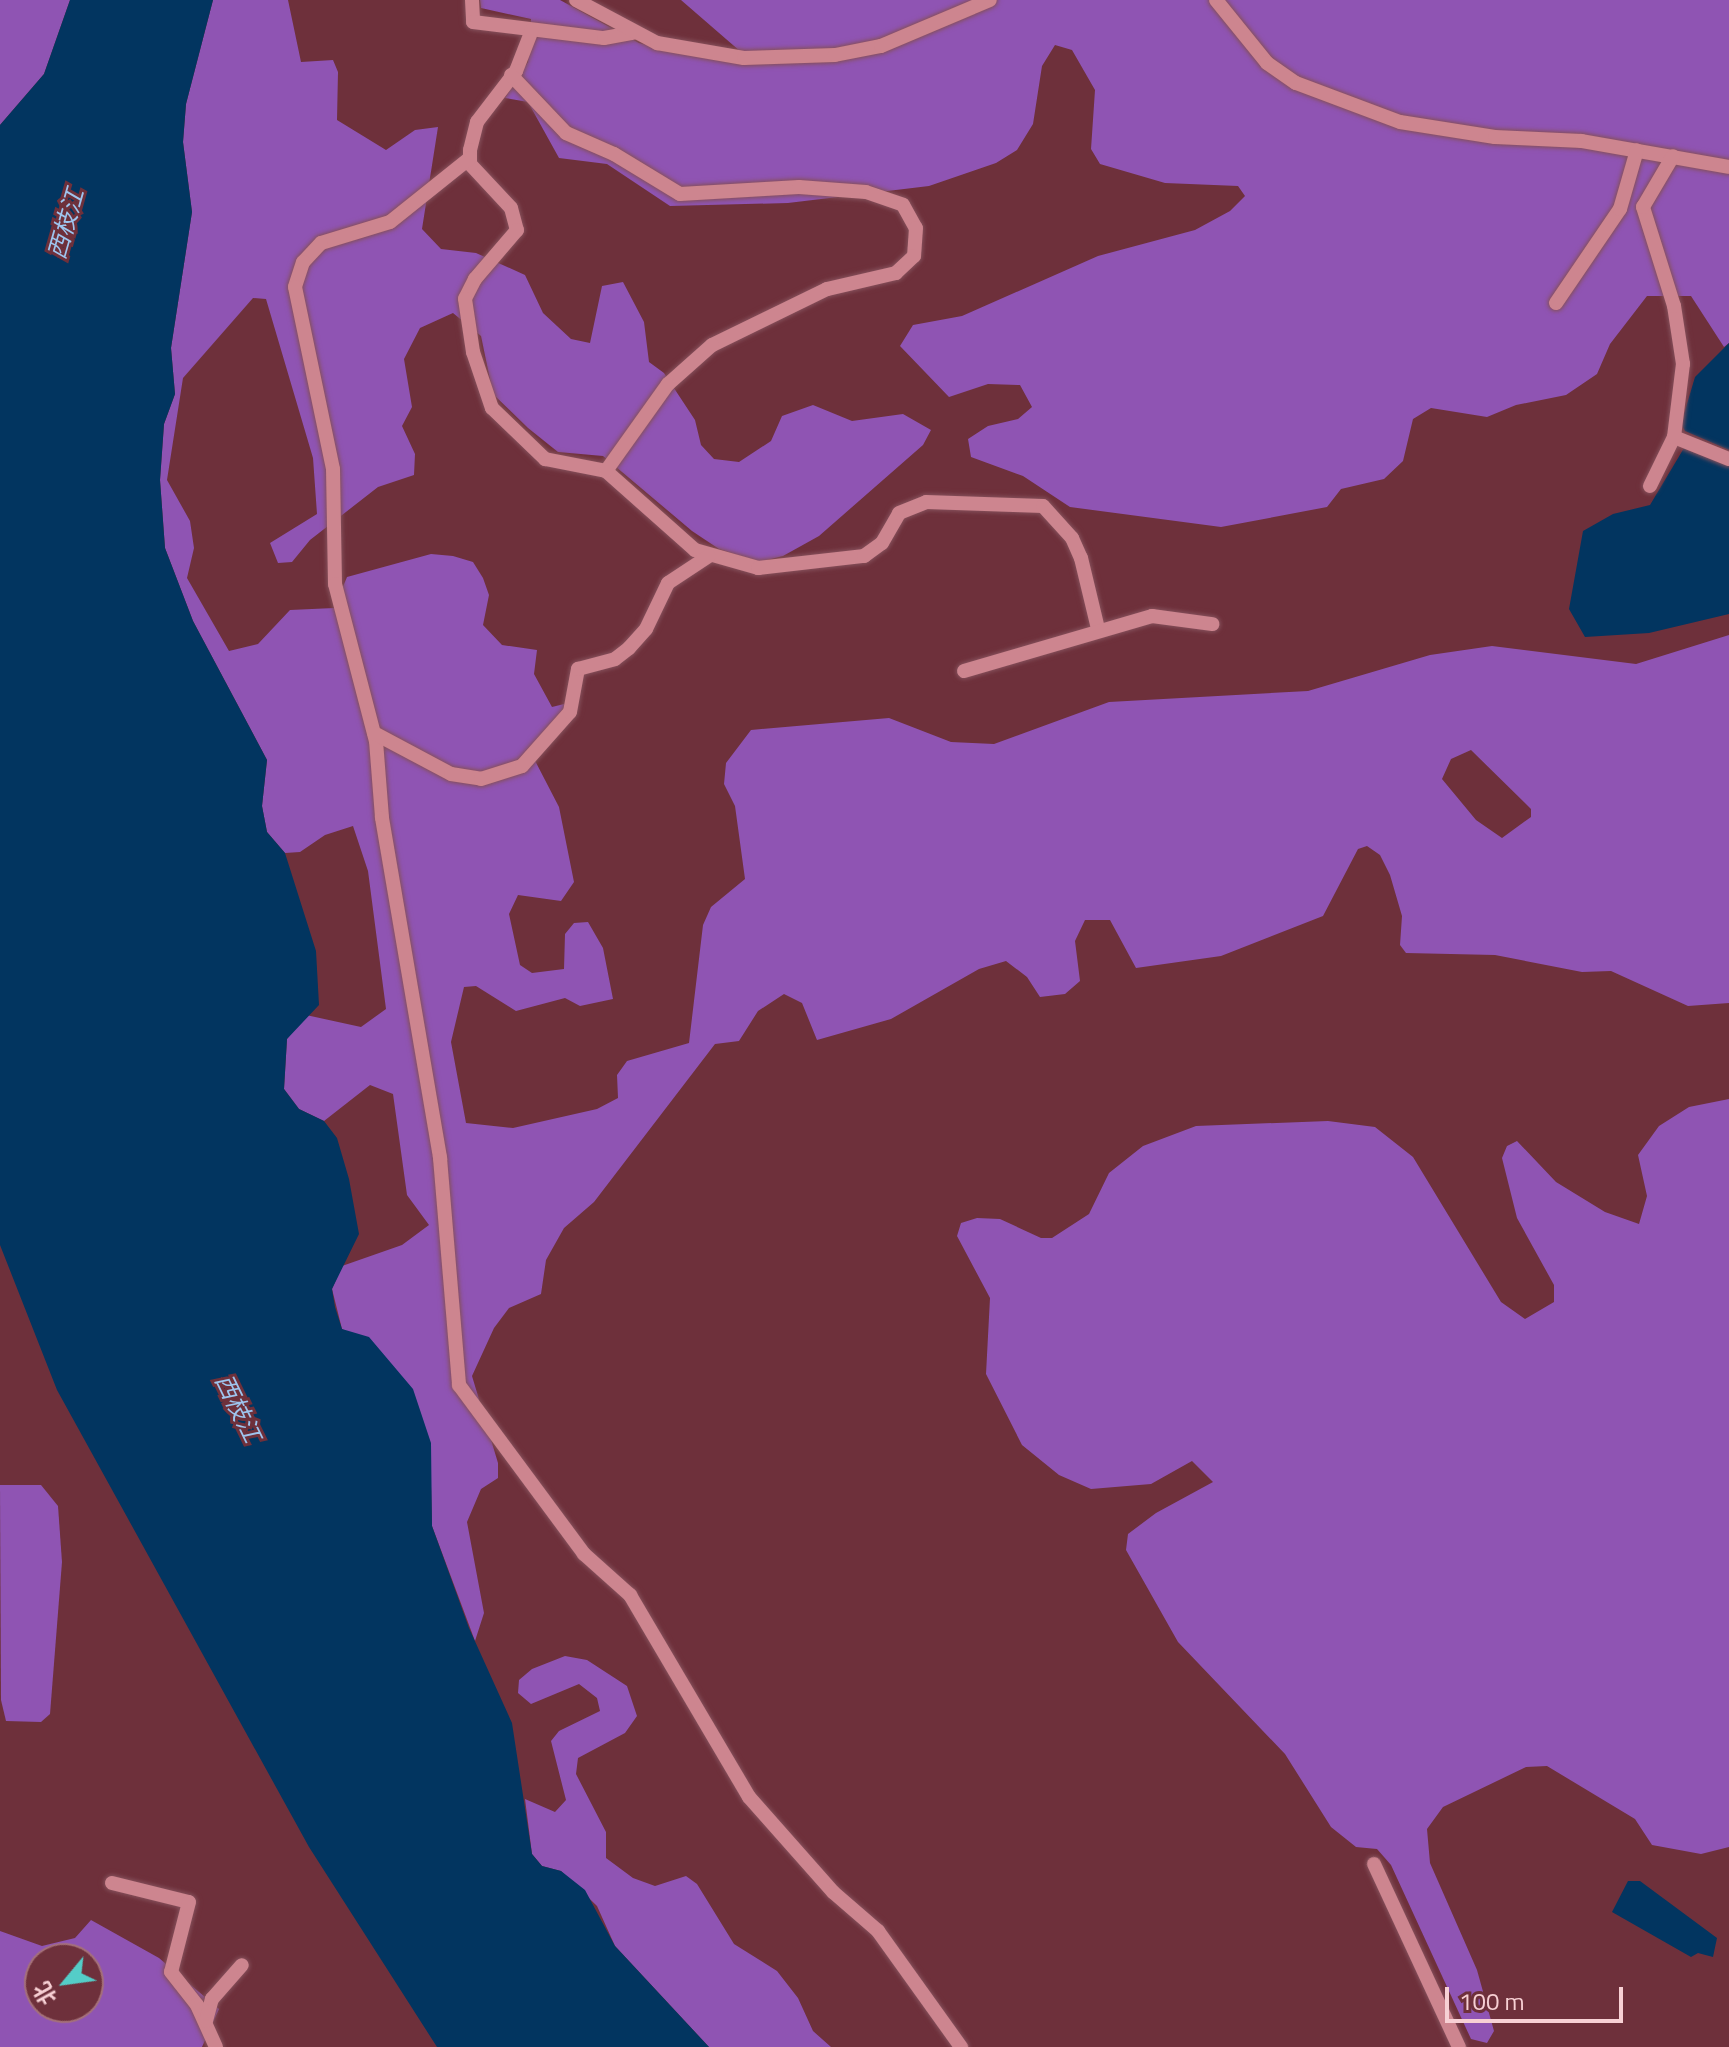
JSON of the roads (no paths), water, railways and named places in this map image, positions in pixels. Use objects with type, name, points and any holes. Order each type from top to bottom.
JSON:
[{"type":"street","points":[[472,0],[473,22],[604,38],[633,33]]},
{"type":"street","points":[[576,0],[633,33],[744,58],[835,55],[881,46],[990,0]]},
{"type":"street","points":[[1216,0],[1267,63],[1296,83],[1400,122],[1495,137],[1582,141],[1729,167]]},
{"type":"street","points":[[532,30],[511,75],[477,122],[470,158],[478,175],[511,208],[517,230],[475,279],[465,299],[484,396],[545,459],[606,471],[695,550],[758,568],[864,556],[882,543],[899,513],[911,505],[1043,506],[1072,538],[1081,558],[1098,629]]},
{"type":"street","points":[[511,75],[566,133],[614,154],[680,194],[799,187],[866,192],[903,205],[916,228],[914,256],[896,273],[827,289],[702,353],[668,384],[606,471]]},
{"type":"street","points":[[1556,303],[1620,209],[1637,150]]},
{"type":"street","points":[[1650,486],[1674,437],[1683,364],[1680,330],[1643,207],[1673,156]]},
{"type":"street","points":[[470,158],[390,222],[321,243],[303,262],[295,287],[333,469],[335,584],[374,733],[382,818],[440,1158],[459,1385],[584,1554],[630,1595],[749,1797],[833,1892],[878,1931],[961,2047]]},
{"type":"street","points":[[1674,437],[1729,459]]},
{"type":"street","points":[[374,733],[451,774],[481,779],[522,766],[570,712],[578,669],[615,659],[629,648],[646,629],[668,583],[709,556]]},
{"type":"street","points":[[964,671],[1098,629],[1152,616],[1212,624]]},
{"type":"street","points":[[1374,1864],[1459,2047]]},
{"type":"street","points":[[112,1883],[189,1902],[171,1972],[206,2021],[216,2047]]},
{"type":"street","points":[[206,2021],[212,1999],[242,1965]]},
{"type":"water","name":"西枝江","points":[[70,0],[213,0],[186,104],[183,142],[192,212],[171,348],[175,394],[164,424],[160,480],[165,548],[193,621],[267,760],[262,806],[267,832],[285,853],[316,951],[319,1005],[287,1039],[284,1089],[299,1109],[324,1121],[337,1138],[349,1179],[359,1234],[332,1289],[335,1307],[342,1329],[369,1337],[413,1389],[431,1443],[432,1526],[469,1628],[512,1723],[532,1854],[542,1866],[561,1871],[585,1890],[615,1946],[709,2047],[437,2047],[309,1847],[57,1390],[0,1245],[0,125],[44,74]]},
{"type":"water","points":[[1729,343],[1729,450],[1685,431],[1681,424],[1695,377]]},
{"type":"water","points":[[1684,448],[1729,465],[1729,614],[1649,633],[1585,637],[1569,609],[1583,531],[1613,514],[1650,505]]},
{"type":"water","points":[[1628,1881],[1640,1881],[1717,1938],[1713,1957],[1698,1953],[1691,1957],[1612,1912]]}]
